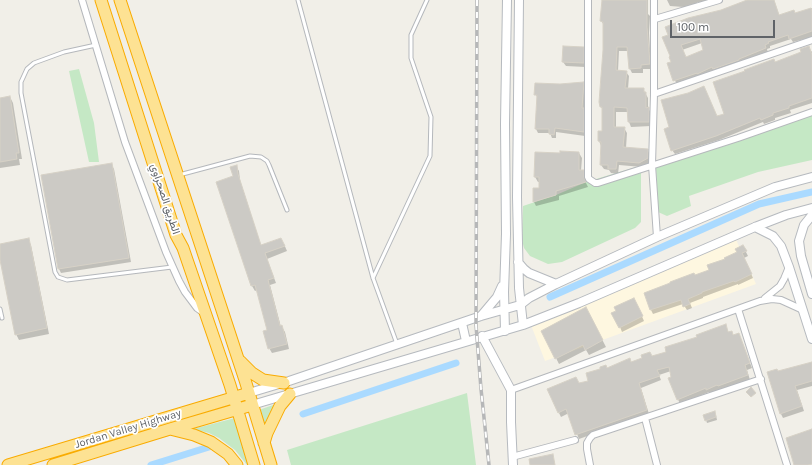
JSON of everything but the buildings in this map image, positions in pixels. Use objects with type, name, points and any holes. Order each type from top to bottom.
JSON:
[{"type":"highway","name":"الطريق الصحراوي","points":[[101,0],[176,235],[183,248],[206,314],[234,398],[254,465]]},
{"type":"highway","name":"الطريق الصحراوي","points":[[120,0],[238,358],[271,465]]},
{"type":"highway","points":[[238,358],[252,373],[263,380],[284,383]]},
{"type":"highway","points":[[208,406],[221,394],[225,388],[227,377]]},
{"type":"highway","name":"Jordan Valley Highway","points":[[8,465],[249,393]]},
{"type":"highway","points":[[264,444],[278,411],[290,394]]},
{"type":"highway","name":"Jordan Valley Highway","points":[[53,465],[252,405]]},
{"type":"highway","points":[[170,429],[194,435],[211,442],[228,454],[237,465]]},
{"type":"street","points":[[82,0],[125,142],[142,192],[172,267],[185,292],[197,308],[206,314]]},
{"type":"street","points":[[505,331],[507,0]]},
{"type":"street","points":[[519,0],[517,197],[520,305],[524,325]]},
{"type":"street","points":[[588,0],[589,179],[595,183],[738,138],[812,112]]},
{"type":"street","points":[[654,0],[655,19],[652,165],[657,237]]},
{"type":"street","points":[[655,19],[719,0]]},
{"type":"street","points":[[654,94],[812,40]]},
{"type":"street","points":[[249,393],[284,383],[462,322],[520,305],[529,298],[556,284],[657,237],[775,187],[812,177]]},
{"type":"street","points":[[252,405],[482,336],[524,325],[579,303],[755,227],[786,215],[812,208]]},
{"type":"street","points":[[812,215],[804,225],[799,241],[801,256],[812,294]]},
{"type":"street","points":[[755,227],[767,232],[777,240],[781,246],[812,339]]},
{"type":"street","points":[[518,262],[529,273],[556,284]]},
{"type":"street","points":[[760,302],[780,286],[789,267]]},
{"type":"street","points":[[481,316],[497,297],[505,282]]},
{"type":"street","points":[[512,390],[760,302],[772,299],[781,300],[803,310]]},
{"type":"street","points":[[738,309],[787,465]]},
{"type":"street","points":[[462,322],[466,341]]},
{"type":"street","points":[[482,336],[512,390],[513,461],[575,440]]},
{"type":"street","points":[[590,465],[587,443],[593,436],[761,379]]},
{"type":"street","points":[[645,418],[657,465]]},
{"type":"lane","points":[[298,0],[373,278],[397,344]]},
{"type":"lane","points":[[373,278],[430,156],[431,117],[411,58],[411,36],[427,0]]},
{"type":"lane","points":[[96,45],[64,52],[34,63],[28,69],[21,82],[21,93],[55,272],[58,277],[67,280],[172,267]]},
{"type":"lane","points":[[178,176],[250,156],[261,157],[267,161],[269,165],[287,210]]},
{"type":"lane","points":[[0,309],[2,318]]},
{"type":"shaded area","points":[[733,233],[756,284],[545,361],[529,320]]},
{"type":"green space","points":[[79,69],[94,123],[99,162],[89,162],[69,71]]},
{"type":"green space","points":[[812,112],[812,160],[758,172],[689,196],[691,206],[667,216],[658,212],[656,168]]},
{"type":"green space","points":[[636,167],[641,173],[641,222],[635,228],[562,262],[548,264],[530,256],[524,248],[522,240],[523,206],[556,195],[586,182]]},
{"type":"green space","points":[[467,393],[476,465],[291,465],[287,450]]},
{"type":"green space","points":[[276,404],[266,421],[263,431],[256,411]]},
{"type":"green space","points":[[235,418],[250,465],[247,465],[235,450],[219,438],[209,433],[193,429]]},
{"type":"waterway","points":[[550,297],[759,204],[812,192]]},
{"type":"waterway","points":[[303,414],[456,363]]},
{"type":"waterway","points":[[151,465],[209,447]]},
{"type":"railway","points":[[477,0],[476,325],[489,465]]}]
